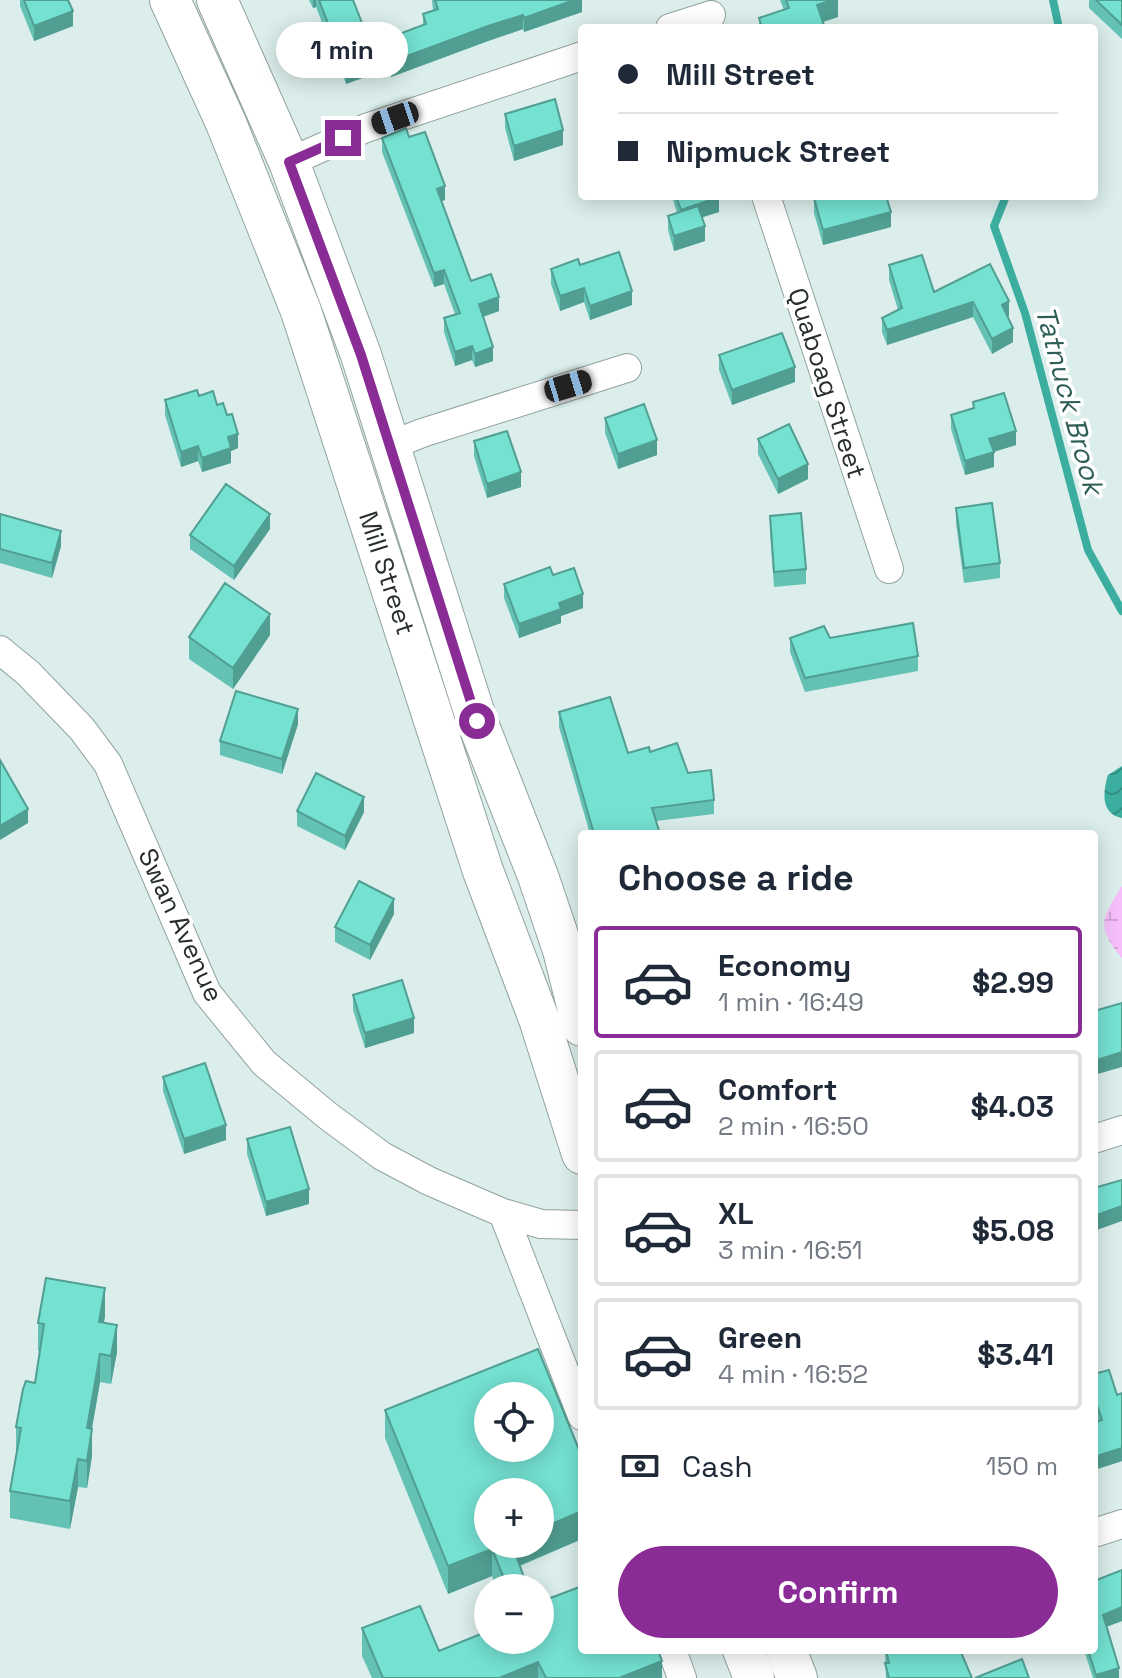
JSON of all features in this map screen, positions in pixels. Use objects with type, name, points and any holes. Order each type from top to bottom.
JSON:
[{"type":"main road","name":"Mill Street","points":[[170,0],[226,123],[301,311],[483,871],[539,1019],[578,1141]]},
{"type":"main road","name":"Mill Street","points":[[217,0],[289,162],[357,341],[477,721],[538,876],[563,950],[578,1010]]},
{"type":"main road","points":[[745,1654],[754,1678]]},
{"type":"main road","points":[[788,1654],[797,1678]]},
{"type":"street","points":[[682,24],[711,14]]},
{"type":"street","points":[[289,162],[366,128],[578,57]]},
{"type":"street","name":"Quaboag Street","points":[[767,200],[889,569]]},
{"type":"street","points":[[390,446],[627,368]]},
{"type":"street","name":"Swan Avenue","points":[[0,650],[28,673],[82,729],[108,764],[207,993],[247,1045],[302,1096],[382,1156],[453,1193],[503,1213],[541,1224],[578,1225]]},
{"type":"street","points":[[1098,1138],[1122,1130]]},
{"type":"street","points":[[503,1213],[578,1406]]},
{"type":"street","points":[[1098,1532],[1122,1524]]},
{"type":"street","points":[[673,1654],[682,1678]]},
{"type":"green space","points":[[1122,886],[1122,958],[1108,938],[1104,922]]},
{"type":"water","points":[[1122,766],[1122,818],[1110,812],[1104,795],[1108,775]]},
{"type":"building","points":[[24,0],[68,0],[73,11],[34,26]]},
{"type":"building","points":[[319,0],[353,0],[376,59],[346,70]]},
{"type":"building","points":[[435,0],[574,0],[524,18],[523,15],[488,26],[391,62],[383,40],[426,24],[423,14],[438,9]]},
{"type":"building","points":[[786,0],[833,0],[817,5],[824,24],[761,24],[759,18],[789,8]]},
{"type":"building","points":[[1096,0],[1122,0],[1122,25]]},
{"type":"building","points":[[555,99],[563,130],[514,146],[505,114]]},
{"type":"building","points":[[406,128],[409,137],[425,132],[445,186],[437,189],[471,281],[491,274],[499,297],[479,304],[493,347],[475,354],[472,346],[455,352],[444,318],[460,313],[444,270],[434,273],[382,138]]},
{"type":"building","points":[[677,200],[710,200],[681,210]]},
{"type":"building","points":[[815,200],[887,200],[891,212],[823,230]]},
{"type":"building","points":[[698,206],[705,226],[674,236],[668,216]]},
{"type":"building","points":[[619,252],[632,291],[590,306],[584,288],[560,296],[551,269],[578,259],[580,265]]},
{"type":"building","points":[[922,255],[934,292],[990,264],[1009,301],[1002,305],[1013,328],[992,339],[973,302],[887,330],[882,318],[902,308],[889,265]]},
{"type":"building","points":[[782,333],[795,367],[732,390],[719,355]]},
{"type":"building","points":[[197,390],[199,396],[213,391],[217,405],[223,403],[227,415],[232,414],[238,434],[228,437],[231,448],[202,458],[198,446],[181,452],[165,400]]},
{"type":"building","points":[[1004,393],[1016,431],[989,439],[994,452],[965,461],[951,415],[974,408],[973,402]]},
{"type":"building","points":[[644,404],[657,440],[618,454],[605,418]]},
{"type":"building","points":[[789,424],[808,464],[778,479],[758,439]]},
{"type":"building","points":[[507,431],[521,472],[487,484],[474,441]]},
{"type":"building","points":[[226,484],[270,514],[234,566],[190,535]]},
{"type":"building","points":[[992,503],[1000,563],[964,568],[956,508]]},
{"type":"building","points":[[801,513],[806,569],[774,572],[770,516]]},
{"type":"building","points":[[0,514],[61,531],[52,563],[0,549]]},
{"type":"building","points":[[550,567],[553,575],[574,568],[583,594],[559,603],[561,609],[519,624],[504,584]]},
{"type":"building","points":[[225,583],[270,614],[233,668],[189,637]]},
{"type":"building","points":[[913,623],[918,656],[805,678],[790,638],[824,626],[830,638]]},
{"type":"building","points":[[236,691],[298,709],[282,759],[220,741]]},
{"type":"building","points":[[610,697],[628,753],[649,747],[650,752],[677,743],[688,773],[711,770],[714,800],[652,808],[659,830],[593,830],[559,712]]},
{"type":"building","points":[[0,760],[28,809],[0,826]]},
{"type":"building","points":[[316,773],[364,797],[345,836],[297,811]]},
{"type":"building","points":[[359,881],[394,899],[370,945],[335,927]]},
{"type":"building","points":[[402,980],[414,1018],[365,1033],[353,995]]},
{"type":"building","points":[[1122,1003],[1122,1052],[1098,1060],[1098,1010]]},
{"type":"building","points":[[205,1063],[226,1125],[184,1139],[163,1077]]},
{"type":"building","points":[[290,1127],[309,1189],[266,1202],[247,1139]]},
{"type":"building","points":[[1122,1180],[1122,1206],[1098,1215],[1098,1187]]},
{"type":"building","points":[[46,1278],[105,1288],[99,1322],[117,1325],[111,1356],[100,1354],[87,1428],[92,1429],[87,1461],[78,1459],[70,1501],[10,1491],[21,1428],[16,1427],[23,1389],[26,1381],[35,1383],[44,1324],[38,1323]]},
{"type":"building","points":[[538,1349],[551,1382],[474,1382],[474,1462],[554,1462],[554,1388],[578,1447],[578,1513],[554,1523],[554,1478],[474,1478],[474,1556],[448,1566],[385,1410]]},
{"type":"building","points":[[1109,1370],[1117,1395],[1122,1393],[1122,1448],[1098,1456],[1098,1422],[1102,1420],[1098,1408],[1098,1373]]},
{"type":"building","points":[[496,1558],[517,1558],[523,1574],[502,1574]]},
{"type":"building","points":[[1122,1570],[1122,1607],[1103,1615],[1119,1668],[1096,1675],[1089,1654],[1098,1654],[1098,1579]]},
{"type":"building","points":[[578,1588],[578,1654],[659,1654],[662,1661],[619,1678],[546,1678],[538,1662],[499,1678],[383,1678],[362,1628],[420,1606],[439,1651],[474,1637],[474,1654],[554,1654],[554,1597]]},
{"type":"building","points":[[887,1654],[962,1654],[972,1678],[889,1678],[885,1663],[889,1663]]},
{"type":"building","points":[[1022,1659],[1029,1678],[975,1678]]},
{"type":"waterway","name":"Tatnuck Brook","points":[[1053,0],[1058,24]]},
{"type":"waterway","name":"Tatnuck Brook","points":[[1004,200],[994,226],[1025,313],[1088,550],[1122,611]]},
{"type":"route","points":[[343,138],[289,162],[361,355],[477,721]]}]
